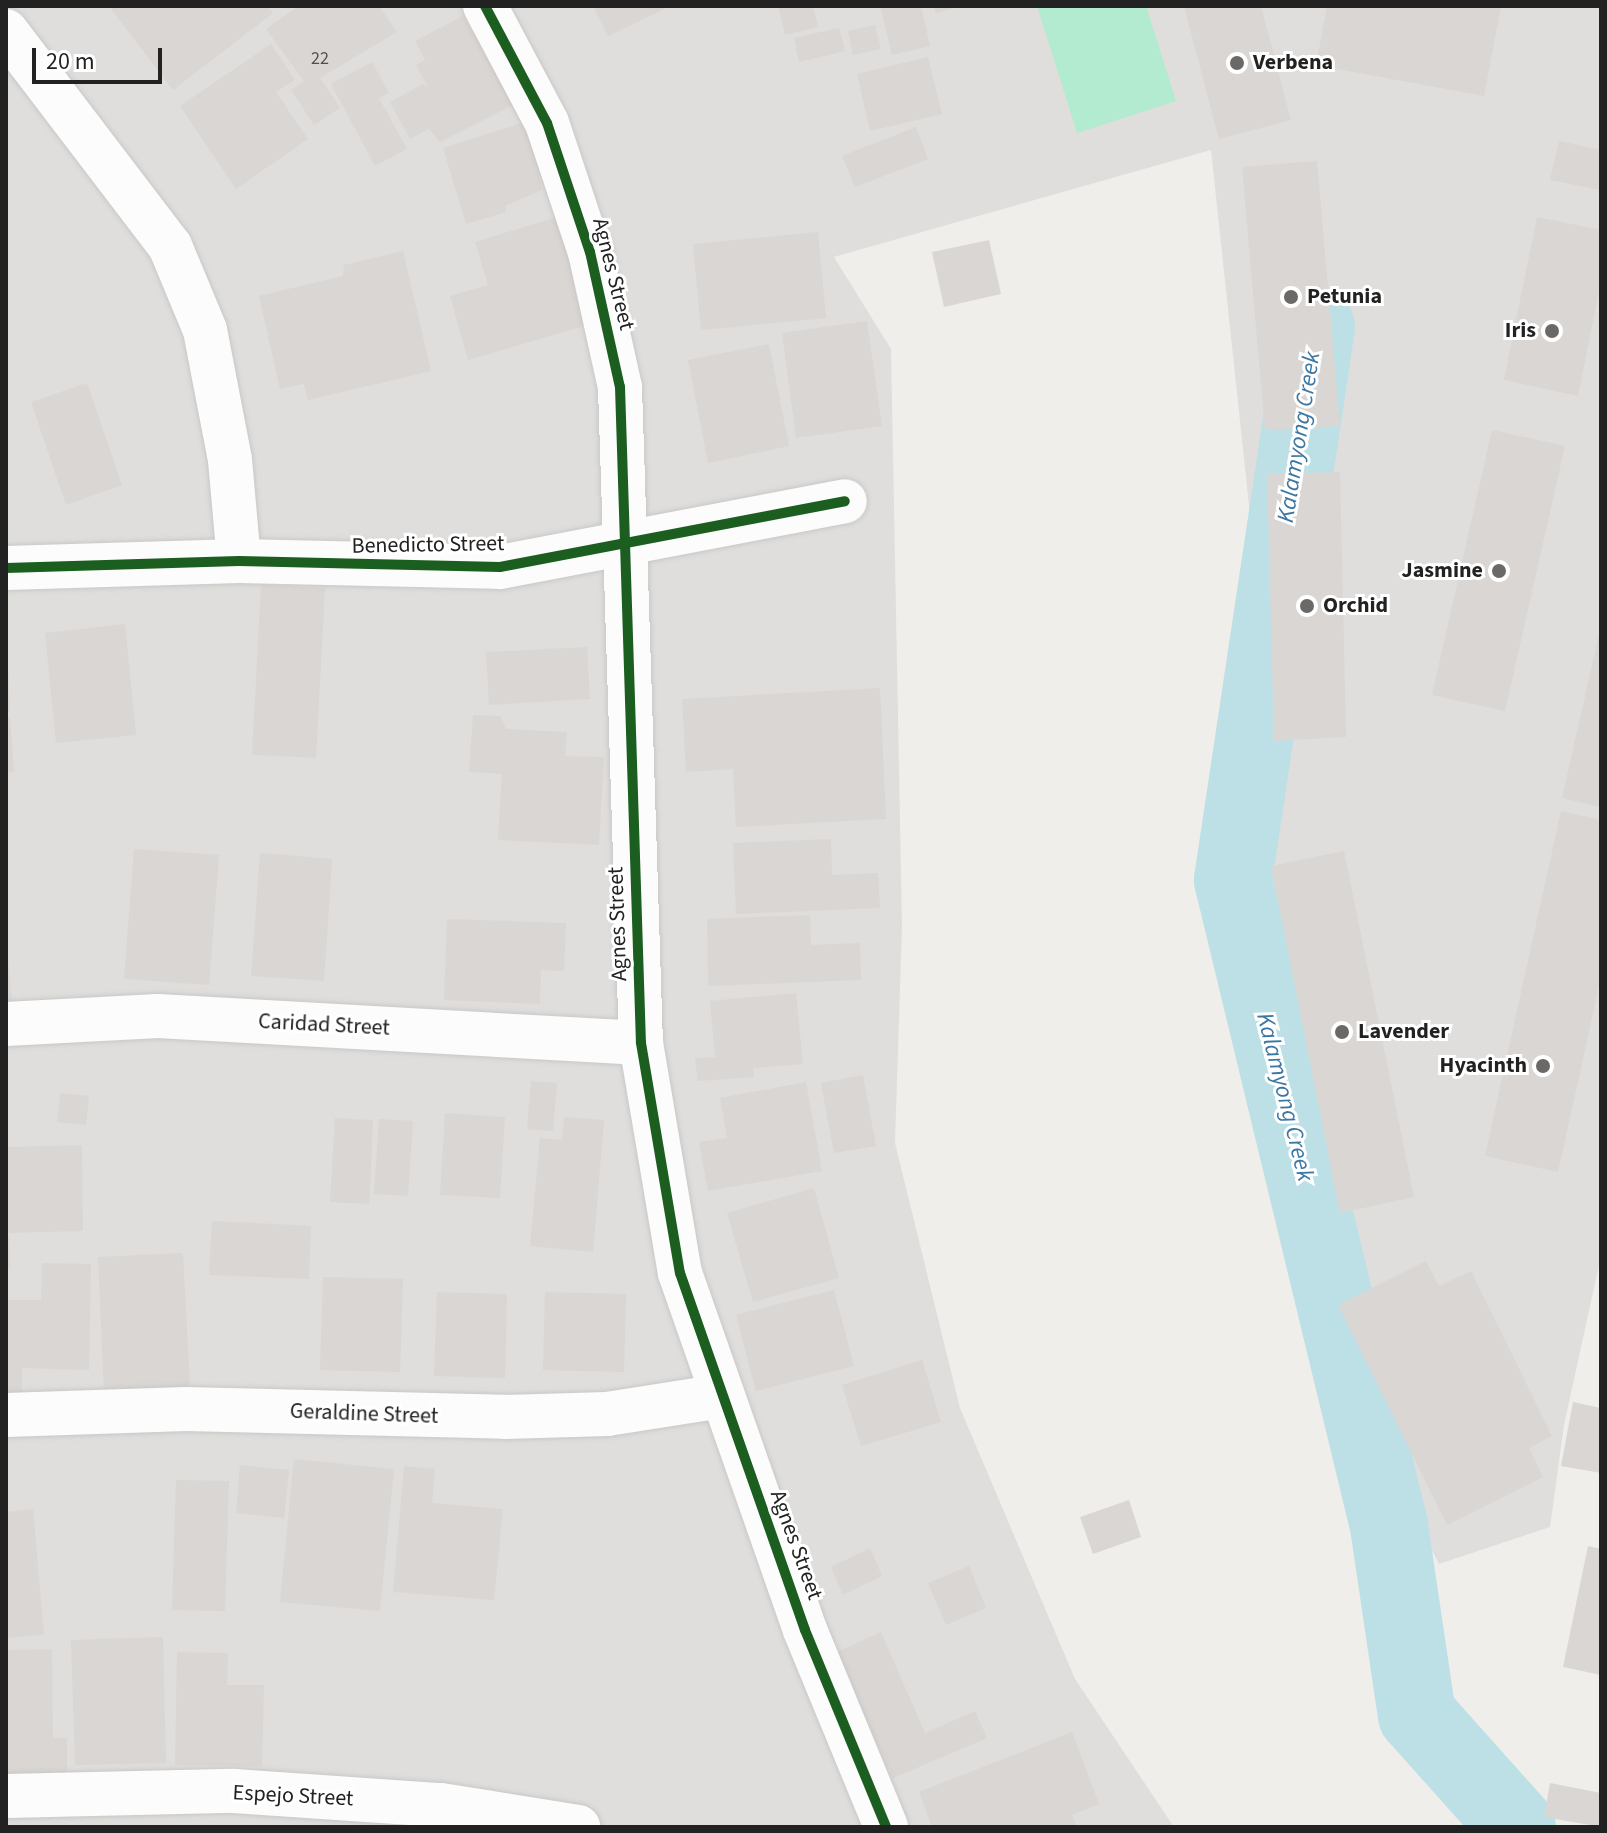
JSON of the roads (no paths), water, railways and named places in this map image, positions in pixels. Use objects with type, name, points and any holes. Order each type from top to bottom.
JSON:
[{"type":"street","name":"Agnes Street","points":[[485,6],[547,123],[590,252],[620,387],[641,1043],[680,1273],[805,1630],[886,1827]]},
{"type":"street","points":[[6,31],[170,246],[205,330],[230,460],[239,561]]},
{"type":"street","name":"Benedicto Street","points":[[6,568],[239,561],[407,569],[500,567],[627,540],[845,501]]},
{"type":"street","name":"Caridad Street","points":[[6,1024],[158,1016],[641,1043]]},
{"type":"street","name":"Geraldine Street","points":[[6,1415],[186,1409],[505,1417],[607,1414],[722,1396]]},
{"type":"street","name":"Espejo Street","points":[[6,1796],[234,1791],[441,1805],[578,1827]]},
{"type":"waterway","name":"Kalamyong Creek","points":[[1316,327],[1233,880],[1389,1526],[1417,1715],[1517,1827]]},
{"type":"place","name":"Verbena","points":[[1237,63]]},
{"type":"place","name":"Petunia","points":[[1291,297]]},
{"type":"place","name":"Iris","points":[[1552,331]]},
{"type":"place","name":"Jasmine","points":[[1499,571]]},
{"type":"place","name":"Orchid","points":[[1307,606]]},
{"type":"place","name":"Lavender","points":[[1342,1032]]},
{"type":"place","name":"Hyacinth","points":[[1543,1066]]}]
